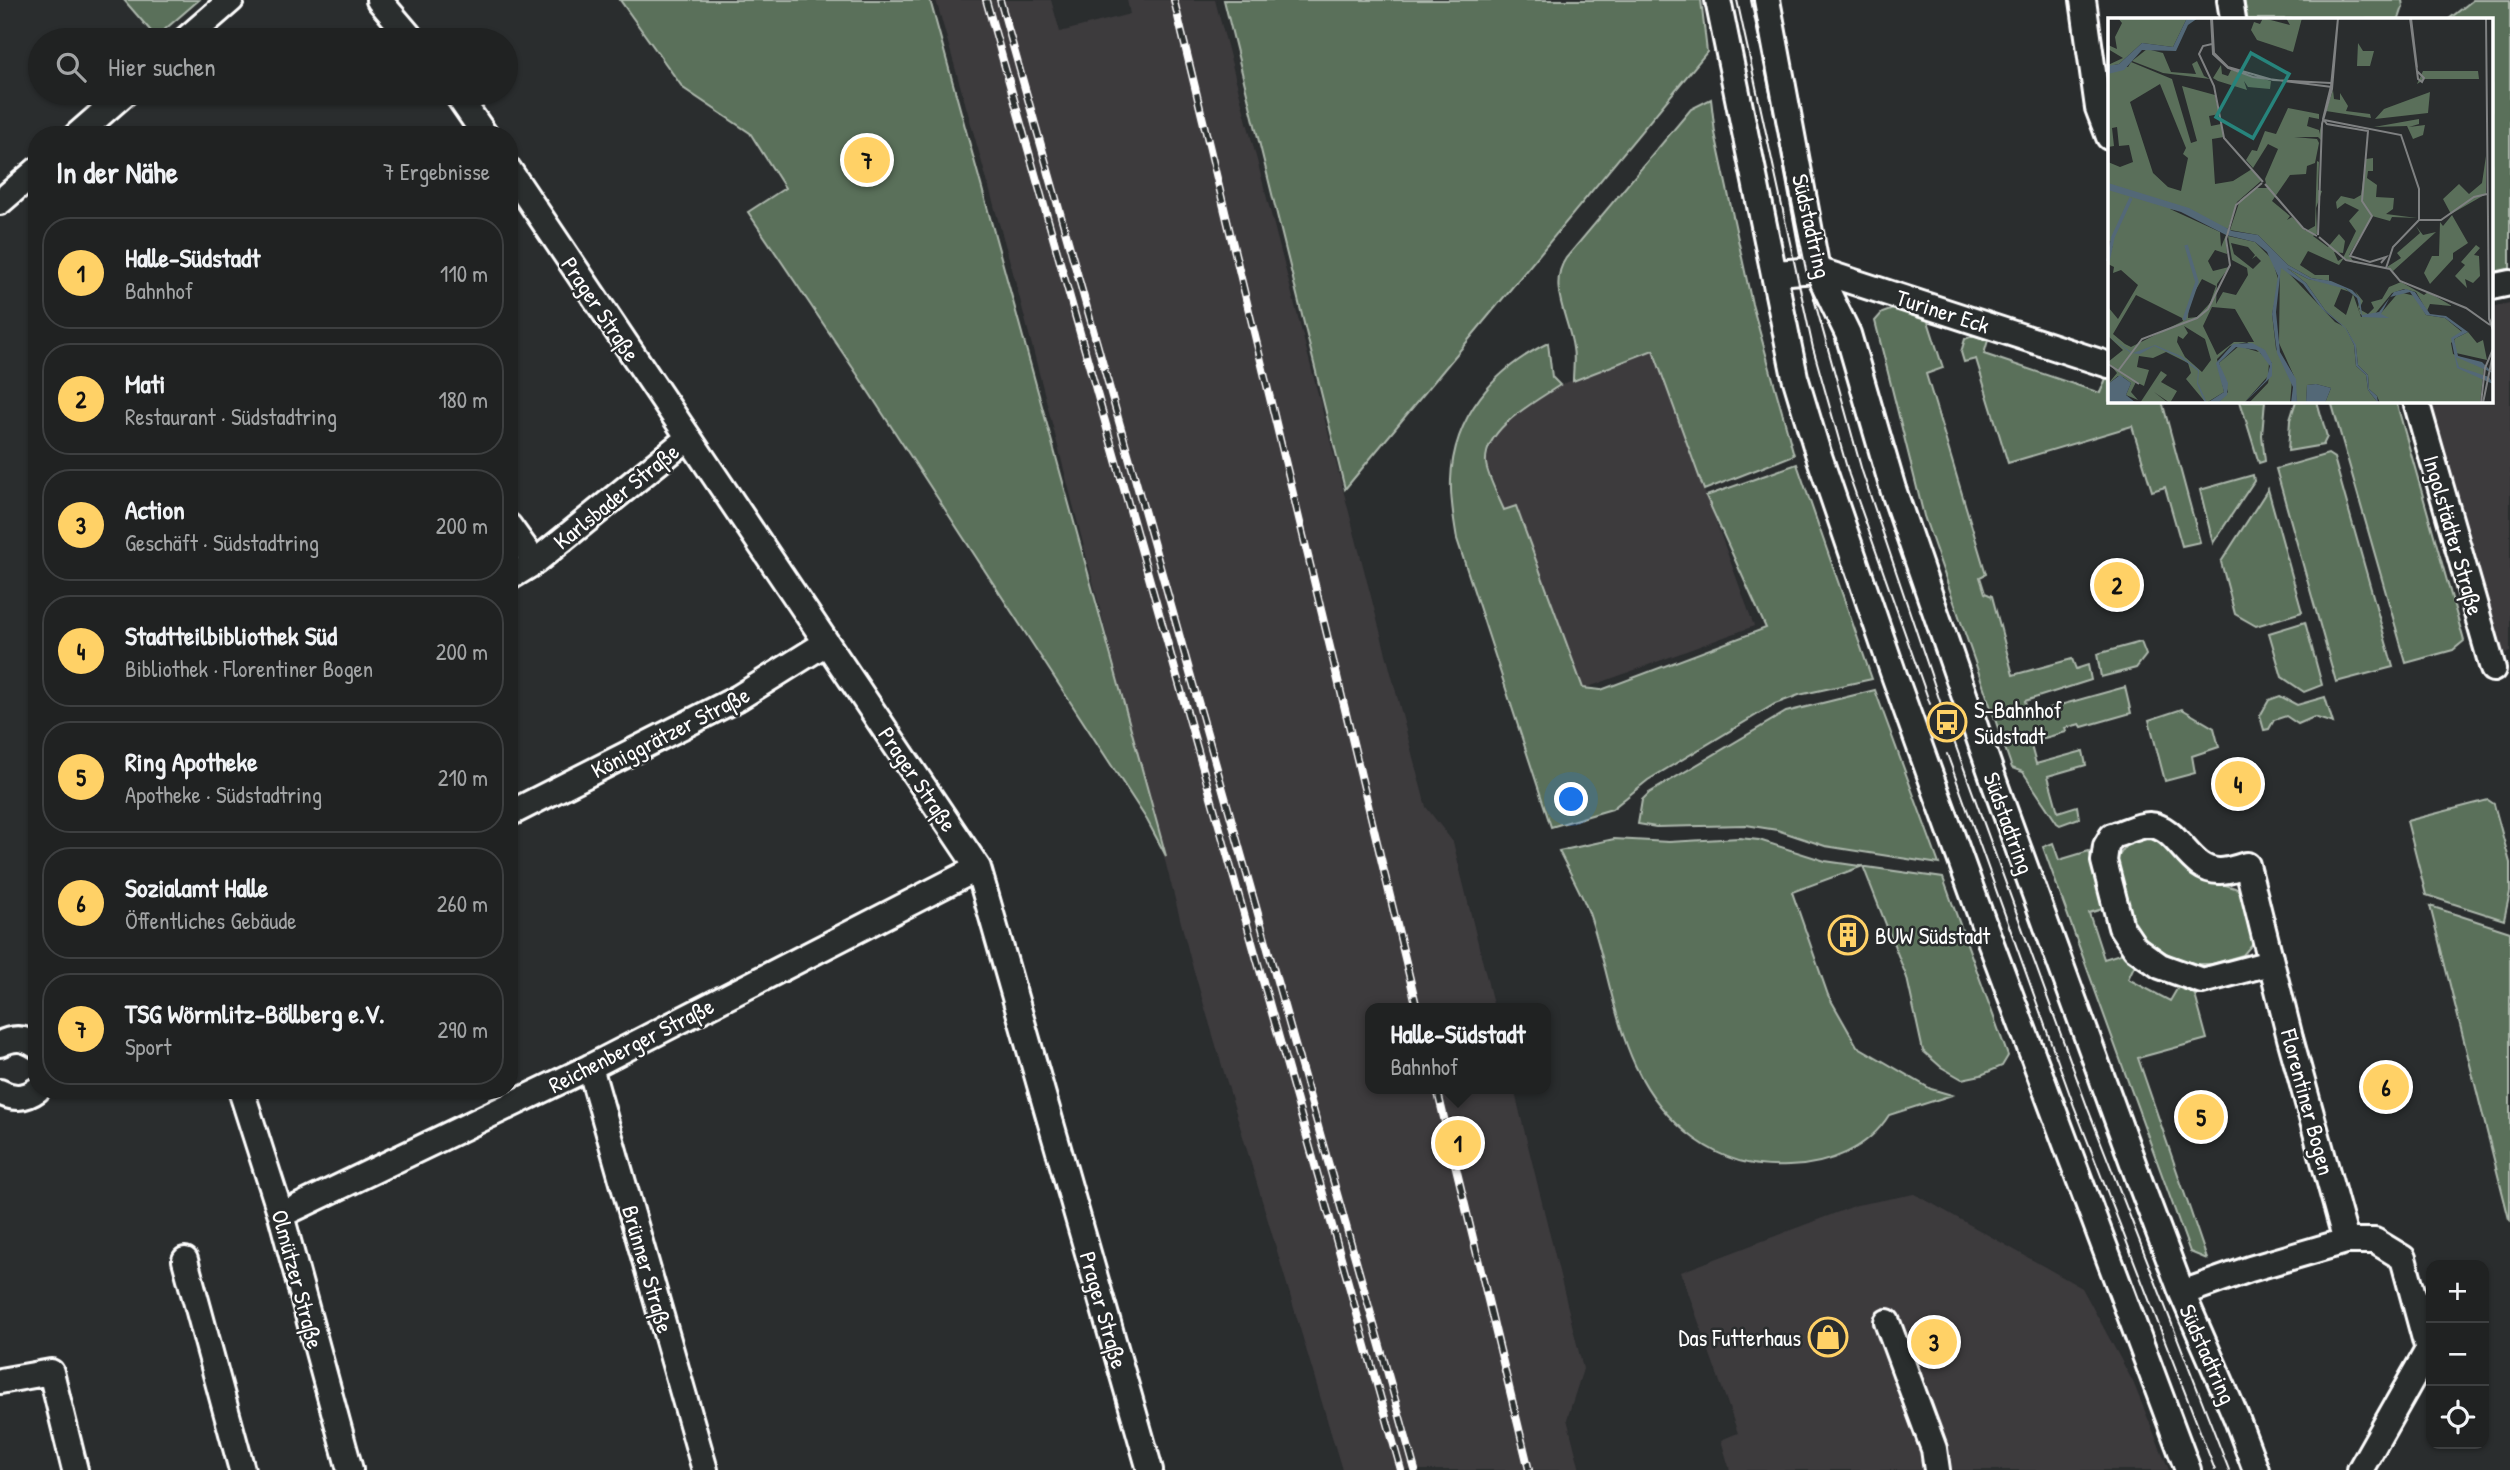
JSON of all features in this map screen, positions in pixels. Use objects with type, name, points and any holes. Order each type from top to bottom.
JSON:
[{"type":"street","points":[[199,28],[231,0]]},
{"type":"street","points":[[379,0],[404,28]]},
{"type":"street","name":"Südstadtring","points":[[1718,0],[1795,377],[1881,638],[1983,922],[2188,1470]]},
{"type":"street","name":"Südstadtring","points":[[1767,0],[1817,270],[1848,334],[1893,489],[1996,787],[2182,1293],[2256,1470]]},
{"type":"street","points":[[2083,0],[2098,108],[2108,134]]},
{"type":"street","points":[[2230,0],[2233,18]]},
{"type":"street","points":[[87,126],[111,105]]},
{"type":"street","points":[[464,105],[479,126]]},
{"type":"street","points":[[0,202],[28,178]]},
{"type":"street","name":"Prager Straße","points":[[518,190],[978,868],[1150,1470]]},
{"type":"street","name":"Turiner Eck","points":[[1775,272],[1817,270],[2108,365]]},
{"type":"street","points":[[2492,287],[2510,283]]},
{"type":"street","name":"Ingolstädter Straße","points":[[2416,402],[2493,669]]},
{"type":"street","name":"Karlsbader Straße","points":[[518,572],[535,562],[687,439]]},
{"type":"street","points":[[518,538],[535,562]]},
{"type":"street","name":"Königgrätzer Straße","points":[[518,809],[738,698],[826,643]]},
{"type":"street","name":"Florentiner Bogen","points":[[2270,963],[2202,981],[2160,966],[2135,948],[2121,927],[2104,861],[2106,846],[2112,836],[2149,825],[2164,830],[2183,847],[2192,860],[2208,870],[2222,872],[2247,865],[2270,963],[2346,1241]]},
{"type":"street","name":"Reichenberger Straße","points":[[281,1215],[590,1067],[978,868]]},
{"type":"street","points":[[0,1044],[17,1038],[28,1041]]},
{"type":"street","name":"Brünner Straße","points":[[590,1067],[705,1470]]},
{"type":"street","points":[[0,1091],[14,1097],[28,1094]]},
{"type":"street","name":"Olmützer Straße","points":[[244,1099],[281,1215],[350,1470]]},
{"type":"street","points":[[2182,1293],[2250,1269],[2346,1241],[2375,1241],[2403,1258],[2428,1350],[2360,1470]]},
{"type":"street","points":[[185,1260],[242,1470]]},
{"type":"street","points":[[1887,1322],[1934,1449],[1937,1470]]},
{"type":"street","points":[[0,1381],[51,1372],[75,1470]]},
{"type":"shaded area","points":[[936,0],[1051,0],[1060,32],[1130,14],[1127,0],[1215,0],[1426,807],[1453,842],[1493,1003],[1365,1003],[1365,1094],[1515,1094],[1583,1369],[1567,1419],[1580,1470],[1342,1470],[1191,961],[1014,276]]},
{"type":"shaded area","points":[[2510,303],[2510,652],[2496,656],[2430,416],[2430,402],[2492,402],[2492,307]]},
{"type":"shaded area","points":[[1653,350],[1754,626],[1583,689],[1516,506],[1504,510],[1486,462],[1493,439],[1503,424],[1560,385]]},
{"type":"shaded area","points":[[1915,1194],[2082,1288],[2133,1382],[2169,1470],[1730,1470],[1721,1440],[1738,1433],[1681,1272],[1857,1205]]},
{"type":"green space","points":[[124,0],[199,0],[166,28],[148,28]]},
{"type":"green space","points":[[620,0],[930,0],[1166,856],[1147,820],[857,374],[748,212],[785,188],[750,133],[683,88]]},
{"type":"green space","points":[[1224,0],[1701,0],[1707,52],[1345,489]]},
{"type":"green space","points":[[2244,0],[2402,0],[2403,7],[2399,18],[2247,18]]},
{"type":"green space","points":[[2473,0],[2510,0],[2510,283],[2492,287],[2492,18],[2450,18]]},
{"type":"green space","points":[[1711,99],[1715,133],[1752,304],[1794,455],[1704,490],[1653,350],[1573,381],[1574,352],[1561,302],[1559,280],[1566,258],[1691,109]]},
{"type":"green space","points":[[1896,308],[1922,315],[1928,321],[1943,368],[1926,374],[1986,574],[1980,577],[1985,593],[1992,596],[2013,675],[2072,659],[2076,669],[2088,665],[2091,680],[2025,701],[2028,714],[2125,687],[2131,713],[2082,727],[2080,724],[2065,728],[2066,732],[2030,742],[2036,764],[2083,751],[2086,765],[2048,776],[2058,812],[2077,806],[2079,818],[2060,825],[2023,772],[2012,768],[1924,516],[1875,321],[1882,313]]},
{"type":"green space","points":[[1977,334],[1989,337],[1984,354],[2100,393],[2107,376],[2108,402],[2162,402],[2200,542],[2182,546],[2165,487],[2152,491],[2132,426],[2008,463],[1976,359],[1964,362],[1961,352],[1965,339]]},
{"type":"green space","points":[[1548,343],[1552,377],[1560,385],[1502,427],[1493,438],[1486,463],[1504,510],[1516,506],[1583,688],[1601,690],[1766,628],[1706,496],[1797,464],[1872,679],[1799,695],[1775,704],[1648,780],[1612,809],[1551,827],[1457,539],[1451,487],[1459,436],[1480,398],[1510,367]]},
{"type":"green space","points":[[2240,402],[2265,402],[2262,435],[2265,461],[2259,463]]},
{"type":"green space","points":[[2296,402],[2317,402],[2327,437],[2323,445],[2288,451],[2290,420]]},
{"type":"green space","points":[[2331,402],[2396,402],[2464,641],[2453,650],[2406,663]]},
{"type":"green space","points":[[2328,454],[2334,458],[2393,667],[2336,682],[2276,469]]},
{"type":"green space","points":[[2253,475],[2254,481],[2213,543],[2200,490]]},
{"type":"green space","points":[[2268,489],[2302,612],[2256,626],[2235,614],[2221,562]]},
{"type":"green space","points":[[2305,622],[2322,685],[2304,692],[2282,677],[2269,633]]},
{"type":"green space","points":[[2141,642],[2146,655],[2136,668],[2101,677],[2097,654]]},
{"type":"green space","points":[[1875,690],[1939,864],[1825,846],[1777,830],[1746,825],[1656,827],[1638,824],[1642,800],[1649,793],[1786,712]]},
{"type":"green space","points":[[2280,696],[2297,705],[2325,697],[2333,723],[2314,717],[2298,724],[2286,716],[2274,720],[2269,729],[2264,730],[2260,716],[2269,700]]},
{"type":"green space","points":[[2182,709],[2214,728],[2219,747],[2192,756],[2195,773],[2165,781],[2149,720]]},
{"type":"green space","points":[[2488,800],[2494,804],[2510,863],[2510,892],[2504,920],[2426,895],[2407,821]]},
{"type":"green space","points":[[2155,832],[2176,847],[2189,874],[2235,888],[2247,897],[2255,941],[2243,955],[2212,964],[2187,964],[2151,945],[2134,923],[2117,859],[2132,836]]},
{"type":"green space","points":[[1739,838],[1759,840],[1825,861],[1862,866],[1792,892],[1828,995],[1857,1046],[1931,1089],[1952,1095],[1889,1115],[1870,1137],[1858,1146],[1832,1158],[1804,1165],[1763,1166],[1739,1161],[1695,1139],[1669,1116],[1635,1065],[1624,1036],[1589,913],[1559,851],[1614,839],[1669,842]]},
{"type":"green space","points":[[2053,843],[2059,860],[2089,851],[2109,907],[2089,913],[2104,959],[2123,953],[2137,960],[2128,979],[2170,1001],[2180,984],[2195,995],[2207,1039],[2138,1058],[2207,1259],[2190,1252],[2043,847]]},
{"type":"green space","points":[[1863,867],[1943,878],[2008,1056],[2002,1066],[1962,1079],[1941,1067],[1923,1051],[1907,978]]},
{"type":"green space","points":[[2430,906],[2510,932],[2510,1220],[2509,1219]]},
{"type":"tram line","points":[[1737,0],[1813,348],[1849,475],[1930,704]]},
{"type":"tram line","points":[[1751,0],[1806,270],[1862,471],[1947,722],[2088,1109],[2229,1470]]},
{"type":"tram line","points":[[1947,754],[2074,1106],[2215,1470]]},
{"type":"railway","points":[[986,0],[1401,1470]]},
{"type":"railway","points":[[1000,0],[1415,1470]]},
{"type":"railway","points":[[1174,0],[1416,1003]]},
{"type":"railway","points":[[1438,1094],[1529,1470]]},
{"type":"place","name":"TSG Wörmlitz-Böllberg e.V.","points":[[867,160]]},
{"type":"place","name":"Mati","points":[[2117,585]]},
{"type":"place","name":"S-Bahnhof Südstadt","points":[[1947,722]]},
{"type":"place","name":"Stadtteilbibliothek Süd","points":[[2238,784]]},
{"type":"place","name":"BUW Südstadt","points":[[1848,935]]},
{"type":"place","name":"Sozialamt Halle","points":[[2386,1087]]},
{"type":"place","name":"Ring Apotheke","points":[[2201,1117]]},
{"type":"place","name":"Halle-Südstadt","points":[[1458,1143]]},
{"type":"place","name":"Das Futterhaus","points":[[1828,1337]]},
{"type":"place","name":"Action","points":[[1934,1342]]}]
